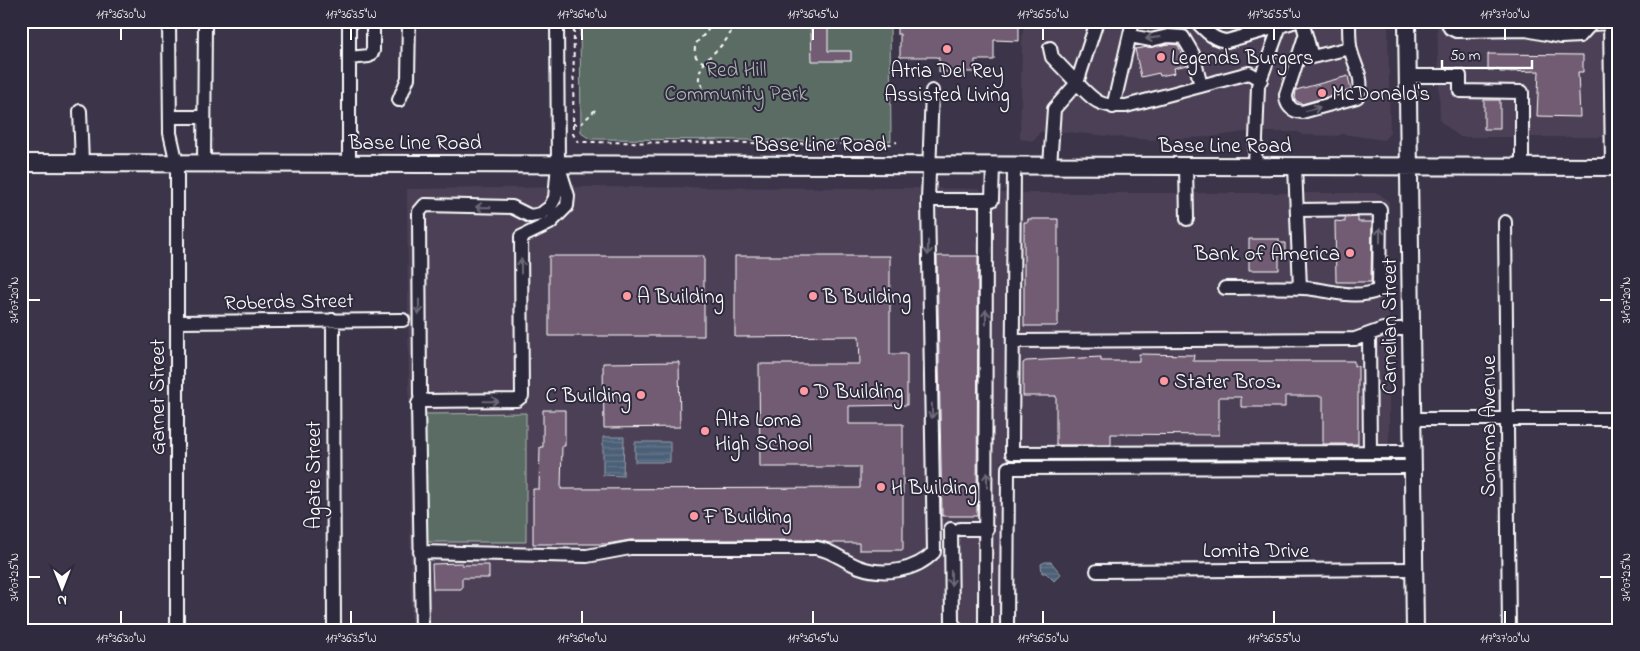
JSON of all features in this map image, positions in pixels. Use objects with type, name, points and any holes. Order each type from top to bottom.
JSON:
[{"type":"main road","name":"Carnelian Street","points":[[1406,21],[1410,166],[1410,329],[1415,630]]},
{"type":"main road","name":"Base Line Road","points":[[21,163],[1615,167]]},
{"type":"street","name":"Garnet Street","points":[[170,21],[170,138],[177,164],[177,630]]},
{"type":"street","points":[[204,163],[205,21]]},
{"type":"street","points":[[348,164],[349,21]]},
{"type":"street","points":[[349,58],[369,56],[373,51],[373,21]]},
{"type":"street","points":[[399,100],[408,78],[409,21]]},
{"type":"street","points":[[422,630],[418,404],[421,398],[419,212],[425,206],[512,207],[530,216],[541,214],[550,207],[555,198],[558,164],[557,21]]},
{"type":"street","points":[[1050,165],[1054,109],[1077,84],[1097,21]]},
{"type":"street","points":[[1113,107],[1133,21]]},
{"type":"street","points":[[1196,21],[1219,41],[1227,41],[1296,21]]},
{"type":"street","points":[[1302,21],[1312,57],[1350,48]]},
{"type":"street","points":[[1307,42],[1300,74],[1288,86],[1286,102],[1295,111],[1302,112],[1357,97],[1361,86],[1350,48],[1349,21]]},
{"type":"street","points":[[1447,21],[1450,28],[1456,31],[1506,26],[1561,37],[1580,36],[1592,24],[1610,22],[1615,167]]},
{"type":"street","points":[[1256,166],[1258,86],[1280,26]]},
{"type":"street","points":[[1130,36],[1151,40],[1168,36],[1183,37],[1193,54],[1201,86]]},
{"type":"street","points":[[1050,48],[1052,58],[1059,66],[1093,100],[1107,107],[1126,106],[1249,73],[1261,80]]},
{"type":"street","points":[[1408,76],[1460,76],[1460,91],[1522,92],[1522,168]]},
{"type":"street","points":[[420,552],[587,556],[630,548],[817,548],[831,550],[860,567],[880,571],[902,570],[924,562],[934,552],[928,200],[932,91]]},
{"type":"street","points":[[80,111],[82,163]]},
{"type":"street","points":[[170,117],[204,117]]},
{"type":"street","points":[[421,398],[423,401],[518,400],[522,396],[521,237],[550,223],[567,206],[568,196],[558,164]]},
{"type":"street","points":[[928,200],[992,200],[993,165]]},
{"type":"street","points":[[1014,165],[1012,453],[1370,452],[1412,459]]},
{"type":"street","points":[[1186,166],[1187,220]]},
{"type":"street","points":[[1296,166],[1300,288]]},
{"type":"street","points":[[985,630],[986,200]]},
{"type":"street","points":[[1225,288],[1300,288],[1333,294],[1369,295],[1379,290],[1380,210],[1298,210]]},
{"type":"street","name":"Sonoma Avenue","points":[[1506,222],[1509,630]]},
{"type":"street","name":"Agate Street","points":[[333,320],[334,630]]},
{"type":"street","name":"Roberds Street","points":[[177,322],[403,320]]},
{"type":"street","points":[[1013,341],[1355,339],[1383,329],[1410,329]]},
{"type":"street","points":[[1369,335],[1370,452]]},
{"type":"street","points":[[1411,419],[1619,419]]},
{"type":"street","points":[[1007,630],[1008,468],[1412,459]]},
{"type":"street","points":[[958,630],[952,623],[956,529],[986,529]]},
{"type":"street","name":"Lomita Drive","points":[[1097,571],[1415,568]]},
{"type":"path","points":[[574,21],[574,124],[575,138],[582,143],[891,144],[897,142]]},
{"type":"path","points":[[704,63],[696,58],[694,46],[706,34],[711,21]]},
{"type":"path","points":[[707,94],[698,82],[700,68],[731,32],[733,21]]},
{"type":"path","points":[[781,21],[802,25],[830,25],[840,21]]},
{"type":"path","points":[[574,124],[581,124],[597,108]]},
{"type":"shaded area","points":[[1024,21],[1388,21],[1390,133],[1384,140],[1342,134],[1337,136],[1302,135],[1298,132],[1246,132],[1210,137],[1150,140],[1065,132],[1040,132],[1034,141],[1020,139]]},
{"type":"shaded area","points":[[1437,21],[1619,21],[1619,137],[1460,137],[1440,121]]},
{"type":"shaded area","name":"Alta Loma High School","points":[[587,187],[979,189],[985,193],[1378,193],[1389,201],[1389,462],[1000,461],[999,630],[411,630],[407,189]]},
{"type":"green space","name":"Red Hill Community Park","points":[[580,21],[890,21],[891,141],[590,139],[581,133]]},
{"type":"green space","points":[[526,413],[526,542],[423,542],[423,414]]},
{"type":"water","points":[[603,437],[624,437],[623,476],[603,475]]},
{"type":"water","points":[[635,442],[670,442],[670,462],[635,462]]},
{"type":"water","points":[[1051,562],[1061,574],[1054,581],[1046,573],[1042,573],[1041,564]]},
{"type":"building","name":"Atria Del Rey Assisted Living","points":[[897,21],[1019,21],[1019,41],[994,40],[994,60],[975,60],[975,72],[939,72],[939,58],[900,57],[900,34],[897,34]]},
{"type":"building","points":[[811,28],[828,28],[828,51],[851,51],[851,61],[812,61]]},
{"type":"building","name":"Legends Burgers","points":[[1169,44],[1178,45],[1187,65],[1174,68],[1175,73],[1160,76],[1159,73],[1141,77],[1135,49]]},
{"type":"building","points":[[1488,54],[1583,55],[1583,72],[1578,72],[1580,117],[1537,116],[1539,71],[1500,72],[1500,70],[1488,70]]},
{"type":"building","name":"McDonald's","points":[[1348,76],[1351,90],[1302,104],[1295,100],[1296,90]]},
{"type":"building","points":[[1484,100],[1500,100],[1500,129],[1484,129]]},
{"type":"building","points":[[1358,217],[1358,222],[1372,222],[1371,282],[1336,282],[1335,221],[1345,222],[1345,218]]},
{"type":"building","points":[[1028,219],[1058,219],[1058,324],[1056,326],[1024,326],[1024,222],[1028,222]]},
{"type":"building","points":[[1249,239],[1279,239],[1279,243],[1285,243],[1285,255],[1279,255],[1279,270],[1249,270]]},
{"type":"building","name":"A Building","points":[[549,256],[704,256],[704,336],[549,336]]},
{"type":"building","points":[[735,256],[890,256],[890,354],[907,354],[907,405],[849,406],[849,424],[903,424],[903,550],[859,550],[859,543],[830,543],[817,540],[630,540],[607,544],[533,544],[533,489],[539,489],[540,447],[543,447],[543,410],[565,410],[565,446],[562,446],[561,489],[860,488],[860,467],[760,467],[759,364],[860,364],[859,336],[735,337]]},
{"type":"building","points":[[937,256],[978,256],[977,516],[942,516]]},
{"type":"building","points":[[1139,354],[1194,355],[1193,361],[1354,361],[1354,366],[1358,366],[1358,444],[1323,444],[1323,396],[1285,396],[1285,407],[1241,407],[1241,397],[1219,397],[1219,435],[1111,434],[1111,445],[1056,445],[1056,396],[1023,396],[1023,363],[1026,361],[1101,357],[1101,361],[1139,361]]},
{"type":"building","name":"C Building","points":[[679,362],[680,427],[604,428],[603,363]]},
{"type":"building","points":[[462,563],[462,565],[489,565],[489,578],[462,578],[462,589],[433,589],[432,564]]},
{"type":"place","name":"Atria Del Rey Assisted Living","points":[[947,49]]},
{"type":"place","name":"Legends Burgers","points":[[1161,57]]},
{"type":"place","name":"McDonald's","points":[[1322,93]]},
{"type":"place","name":"Bank of America","points":[[1350,253]]},
{"type":"place","name":"A Building","points":[[627,296]]},
{"type":"place","name":"B Building","points":[[813,296]]},
{"type":"place","name":"Stater Bros.","points":[[1164,381]]},
{"type":"place","name":"D Building","points":[[804,391]]},
{"type":"place","name":"C Building","points":[[641,395]]},
{"type":"place","name":"Alta Loma High School","points":[[705,431]]},
{"type":"place","name":"H Building","points":[[881,487]]},
{"type":"place","name":"F Building","points":[[694,516]]}]
